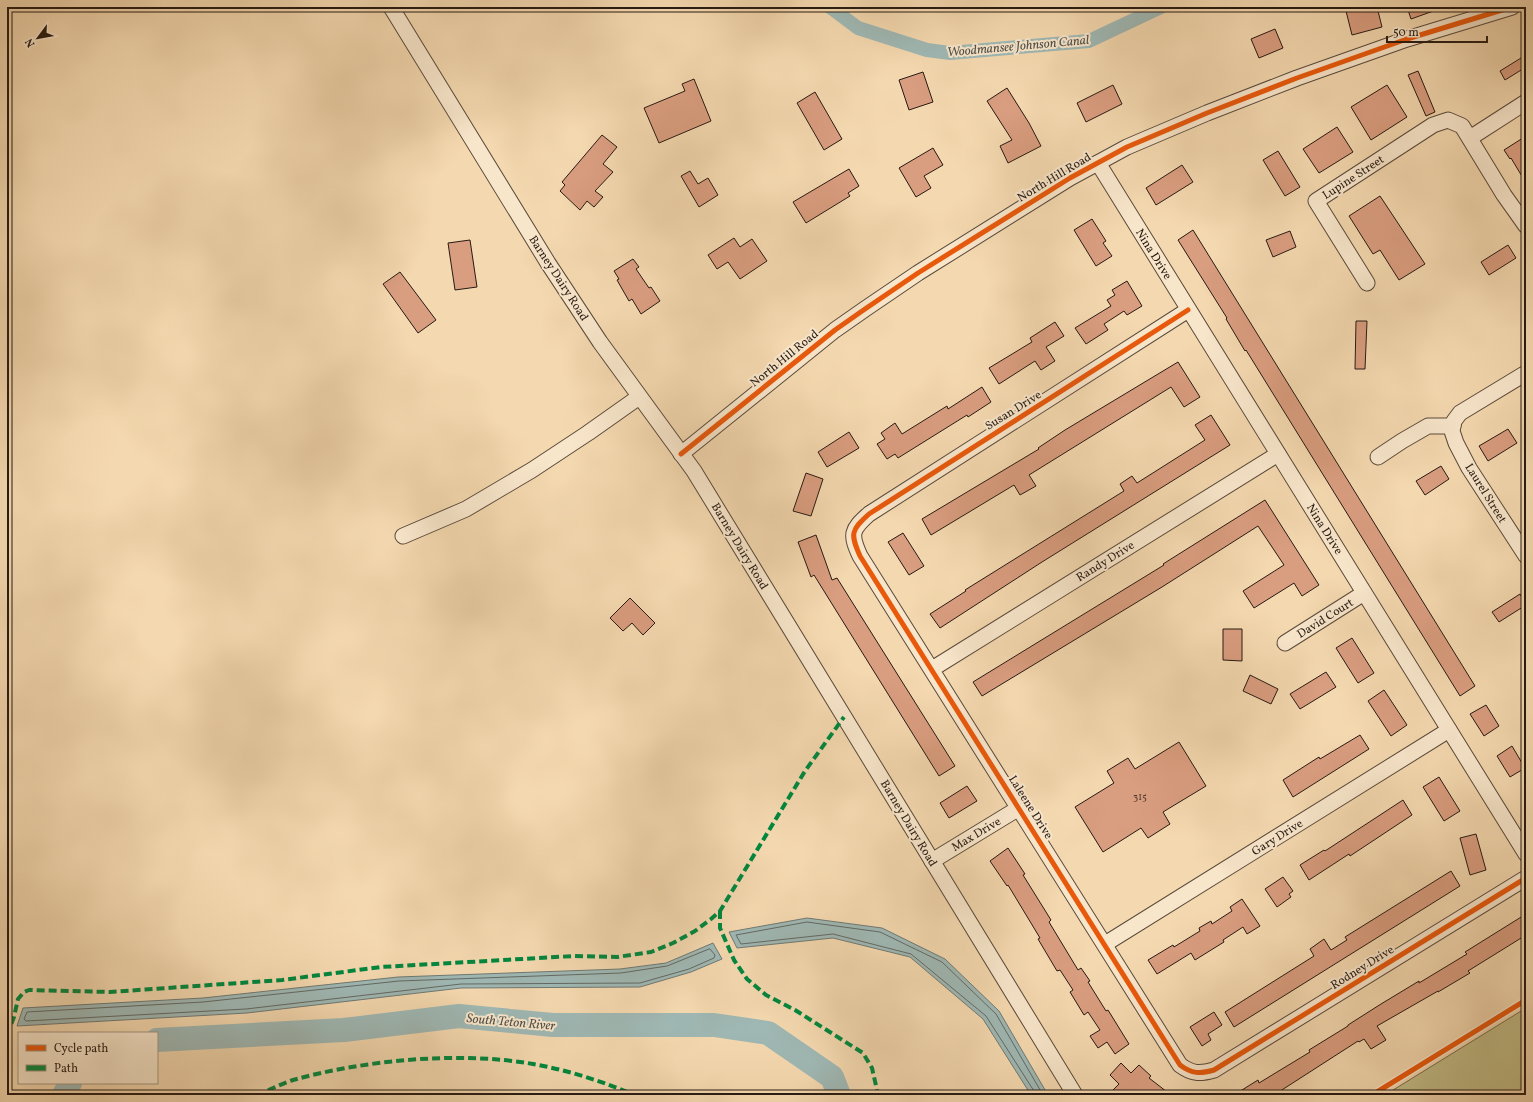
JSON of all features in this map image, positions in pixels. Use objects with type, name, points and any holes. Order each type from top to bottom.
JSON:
[{"type":"street","name":"Barney Dairy Road","points":[[392,7],[548,263],[600,342],[694,471],[1075,1095]]},
{"type":"street","name":"North Hill Road","points":[[681,454],[835,330],[865,309],[918,273],[1070,178],[1127,147],[1178,125],[1297,78],[1407,39],[1512,7]]},
{"type":"street","points":[[1470,138],[1526,102]]},
{"type":"street","name":"Lupine Street","points":[[1368,283],[1316,201],[1433,125],[1448,120],[1462,126],[1504,195],[1526,226]]},
{"type":"street","name":"Nina Drive","points":[[1098,163],[1526,854]]},
{"type":"street","name":"Susan Drive","points":[[854,532],[856,525],[869,514],[1188,310]]},
{"type":"street","points":[[1378,457],[1402,440],[1428,426],[1453,426],[1454,421],[1460,413],[1526,372]]},
{"type":"street","points":[[404,536],[466,509],[588,434],[640,397]]},
{"type":"street","name":"Laurel Street","points":[[1453,426],[1452,431],[1456,443],[1469,468],[1526,556]]},
{"type":"street","name":"Randy Drive","points":[[932,669],[1278,454]]},
{"type":"street","name":"Laleene Drive","points":[[854,532],[854,543],[860,556],[1180,1065],[1187,1070],[1200,1074],[1208,1071]]},
{"type":"street","name":"David Court","points":[[1285,643],[1364,593]]},
{"type":"street","name":"Gary Drive","points":[[1104,944],[1449,730]]},
{"type":"street","name":"Max Drive","points":[[932,861],[1019,808]]},
{"type":"street","name":"Rodney Drive","points":[[1208,1071],[1214,1070],[1526,878]]},
{"type":"shaded area","points":[[1526,1008],[1526,1095],[1385,1095]]},
{"type":"water","points":[[807,918],[882,928],[945,959],[999,1011],[1048,1095],[1031,1095],[983,1019],[910,957],[833,938],[737,948],[729,932]]},
{"type":"water","points":[[713,943],[722,959],[691,972],[640,987],[461,988],[247,1013],[17,1026],[23,1008],[203,998],[398,977],[620,969],[666,963]]},
{"type":"building","points":[[1345,7],[1377,7],[1382,27],[1352,35]]},
{"type":"building","points":[[1407,7],[1439,7],[1439,9],[1411,19]]},
{"type":"building","points":[[1275,29],[1283,48],[1259,58],[1251,39]]},
{"type":"building","points":[[1521,58],[1526,67],[1505,80],[1500,71]]},
{"type":"building","points":[[1418,71],[1435,112],[1426,116],[1408,75]]},
{"type":"building","points":[[923,72],[933,102],[909,110],[899,80]]},
{"type":"building","points":[[694,79],[711,121],[659,143],[644,108],[685,91],[682,84]]},
{"type":"building","points":[[1113,85],[1122,104],[1086,122],[1077,103]]},
{"type":"building","points":[[1387,85],[1407,117],[1371,140],[1351,107]]},
{"type":"building","points":[[1007,88],[1029,123],[1041,146],[1008,163],[1000,146],[1012,140],[987,101]]},
{"type":"building","points":[[815,92],[842,139],[824,150],[797,103]]},
{"type":"building","points":[[1337,127],[1353,152],[1319,173],[1303,149]]},
{"type":"building","points":[[602,135],[617,147],[603,164],[613,172],[595,191],[603,197],[594,207],[587,201],[580,210],[560,191],[565,185],[562,182]]},
{"type":"building","points":[[1526,136],[1526,183],[1511,158],[1510,159],[1504,150]]},
{"type":"building","points":[[933,148],[943,165],[924,176],[931,188],[916,197],[899,168]]},
{"type":"building","points":[[1278,151],[1300,187],[1285,196],[1263,160]]},
{"type":"building","points":[[1182,165],[1193,182],[1156,205],[1146,188]]},
{"type":"building","points":[[849,169],[859,186],[848,193],[850,196],[806,223],[793,202]]},
{"type":"building","points":[[690,171],[698,184],[708,178],[718,195],[699,207],[681,176]]},
{"type":"building","points":[[1380,196],[1425,264],[1399,280],[1380,250],[1373,254],[1349,216]]},
{"type":"building","points":[[1092,219],[1106,241],[1103,243],[1112,256],[1096,266],[1074,230]]},
{"type":"building","points":[[1193,230],[1475,686],[1460,696],[1246,350],[1245,351],[1226,319],[1227,318],[1178,240]]},
{"type":"building","points":[[1290,231],[1296,247],[1273,257],[1266,240]]},
{"type":"building","points":[[734,238],[740,247],[752,239],[767,261],[740,279],[728,262],[717,269],[708,255]]},
{"type":"building","points":[[470,240],[477,287],[455,290],[448,243]]},
{"type":"building","points":[[1508,245],[1516,258],[1489,275],[1481,262]]},
{"type":"building","points":[[633,259],[639,267],[636,269],[660,301],[641,314],[632,299],[629,301],[617,280],[619,279],[614,271]]},
{"type":"building","points":[[400,272],[436,320],[418,333],[383,284]]},
{"type":"building","points":[[1127,281],[1142,306],[1127,315],[1124,311],[1104,324],[1108,330],[1086,344],[1075,328],[1111,306],[1107,300],[1115,295],[1112,290]]},
{"type":"building","points":[[1356,321],[1367,321],[1365,369],[1355,369]]},
{"type":"building","points":[[1055,322],[1064,336],[1046,347],[1055,361],[1041,370],[1035,361],[999,384],[989,368],[1032,342],[1030,338]]},
{"type":"building","points":[[1178,362],[1200,397],[1184,407],[1171,387],[1029,475],[1036,486],[1020,495],[1014,485],[931,535],[922,519],[1039,449],[1038,448],[1065,430]]},
{"type":"building","points":[[982,387],[991,402],[968,417],[967,415],[898,458],[895,454],[887,459],[877,444],[885,439],[881,433],[895,423],[902,434],[947,406],[948,409]]},
{"type":"building","points":[[1211,415],[1230,445],[1042,562],[940,628],[930,614],[966,591],[965,590],[1124,491],[1120,484],[1132,476],[1137,483],[1205,440],[1195,425]]},
{"type":"building","points":[[1508,429],[1517,443],[1488,461],[1479,446]]},
{"type":"building","points":[[849,432],[859,448],[827,467],[818,452]]},
{"type":"building","points":[[1441,466],[1449,479],[1425,495],[1416,481]]},
{"type":"building","points":[[806,473],[823,479],[811,516],[793,511]]},
{"type":"building","points":[[1265,500],[1319,585],[1302,596],[1294,583],[1254,608],[1243,591],[1284,565],[1258,526],[1162,587],[982,696],[973,682],[1164,565],[1163,564]]},
{"type":"building","points":[[903,533],[924,566],[909,575],[888,542]]},
{"type":"building","points":[[816,535],[832,580],[837,578],[955,766],[939,776],[814,575],[811,577],[798,542]]},
{"type":"building","points":[[1520,594],[1526,605],[1499,622],[1492,612]]},
{"type":"building","points":[[630,598],[655,623],[643,635],[632,623],[623,631],[610,618]]},
{"type":"building","points":[[1223,629],[1242,629],[1242,661],[1223,660]]},
{"type":"building","points":[[1352,638],[1374,673],[1358,683],[1336,648]]},
{"type":"building","points":[[1326,672],[1336,687],[1300,709],[1290,694]]},
{"type":"building","points":[[1250,675],[1278,689],[1271,704],[1243,691]]},
{"type":"building","points":[[1384,690],[1407,725],[1391,736],[1368,701]]},
{"type":"building","points":[[1486,705],[1499,726],[1484,736],[1470,714]]},
{"type":"building","points":[[1360,735],[1369,749],[1293,797],[1283,780],[1319,757],[1320,759]]},
{"type":"building","points":[[1179,742],[1206,786],[1163,812],[1170,824],[1148,838],[1141,828],[1103,852],[1075,807],[1114,783],[1107,771],[1128,758],[1135,769]]},
{"type":"building","points":[[1512,746],[1525,768],[1510,777],[1497,756]]},
{"type":"building","points":[[1439,777],[1460,811],[1444,821],[1423,787]]},
{"type":"building","points":[[967,786],[977,801],[949,818],[940,803]]},
{"type":"building","points":[[1403,800],[1412,815],[1350,856],[1349,854],[1309,880],[1300,865],[1324,850],[1325,851]]},
{"type":"building","points":[[1476,834],[1486,870],[1470,875],[1460,838]]},
{"type":"building","points":[[1008,848],[1025,874],[1023,875],[1051,920],[1049,922],[1078,970],[1081,968],[1090,981],[1088,982],[1106,1011],[1108,1010],[1129,1044],[1115,1054],[1107,1042],[1098,1048],[1090,1036],[1100,1030],[1088,1012],[1084,1015],[1070,992],[1073,990],[1060,970],[1057,971],[1038,939],[1040,938],[1008,885],[1007,886],[990,861]]},
{"type":"building","points":[[1451,871],[1460,886],[1234,1027],[1225,1012],[1314,956],[1310,949],[1324,939],[1331,950],[1347,940],[1345,937]]},
{"type":"building","points":[[1283,877],[1293,891],[1289,894],[1291,897],[1277,907],[1265,889]]},
{"type":"building","points":[[1242,899],[1260,926],[1247,934],[1243,927],[1223,940],[1224,942],[1195,960],[1191,953],[1157,974],[1148,960],[1173,945],[1174,947],[1200,931],[1199,928],[1211,921],[1212,924],[1232,911],[1230,907]]},
{"type":"building","points":[[1526,914],[1526,935],[1468,971],[1470,973],[1377,1026],[1386,1040],[1371,1049],[1364,1039],[1359,1042],[1358,1041],[1274,1095],[1234,1095],[1258,1080],[1259,1083],[1310,1052],[1309,1050],[1348,1025],[1419,981],[1419,983],[1467,954],[1465,952]]},
{"type":"building","points":[[1214,1012],[1222,1025],[1208,1034],[1211,1040],[1202,1046],[1190,1027]]},
{"type":"building","points":[[1121,1063],[1131,1073],[1139,1065],[1151,1076],[1149,1078],[1171,1095],[1118,1095],[1113,1090],[1119,1084],[1110,1075]]},
{"type":"waterway","name":"Woodmansee Johnson Canal","points":[[830,7],[858,28],[927,50],[950,53],[1089,41],[1161,7]]},
{"type":"waterway","name":"South Teton River","points":[[158,1040],[344,1030],[459,1016],[553,1025],[714,1025],[768,1033],[832,1077],[839,1095]]},
{"type":"waterway","name":"South Teton River","points":[[64,1095],[70,1084]]},
{"type":"marked path","points":[[7,1035],[14,1017],[18,999],[24,992],[29,990],[110,992],[282,980],[381,967],[574,956],[617,957],[651,952],[673,943],[695,931],[720,911],[805,771],[844,717]]},
{"type":"marked path","points":[[720,911],[720,928],[734,960],[747,979],[766,995],[795,1010],[863,1053],[872,1068],[877,1090]]},
{"type":"marked path","points":[[257,1095],[293,1080],[350,1067],[444,1058],[504,1060],[559,1069],[610,1085],[634,1095]]},
{"type":"cycle path","points":[[681,454],[835,330],[865,309],[918,273],[1070,178],[1127,147],[1207,113],[1297,78],[1407,39],[1512,7]]},
{"type":"cycle path","points":[[1188,310],[869,514],[859,524],[854,533],[855,542],[860,556],[1180,1065],[1192,1072],[1200,1073],[1214,1070],[1526,878]]},
{"type":"cycle path","points":[[1372,1095],[1526,1000]]}]
